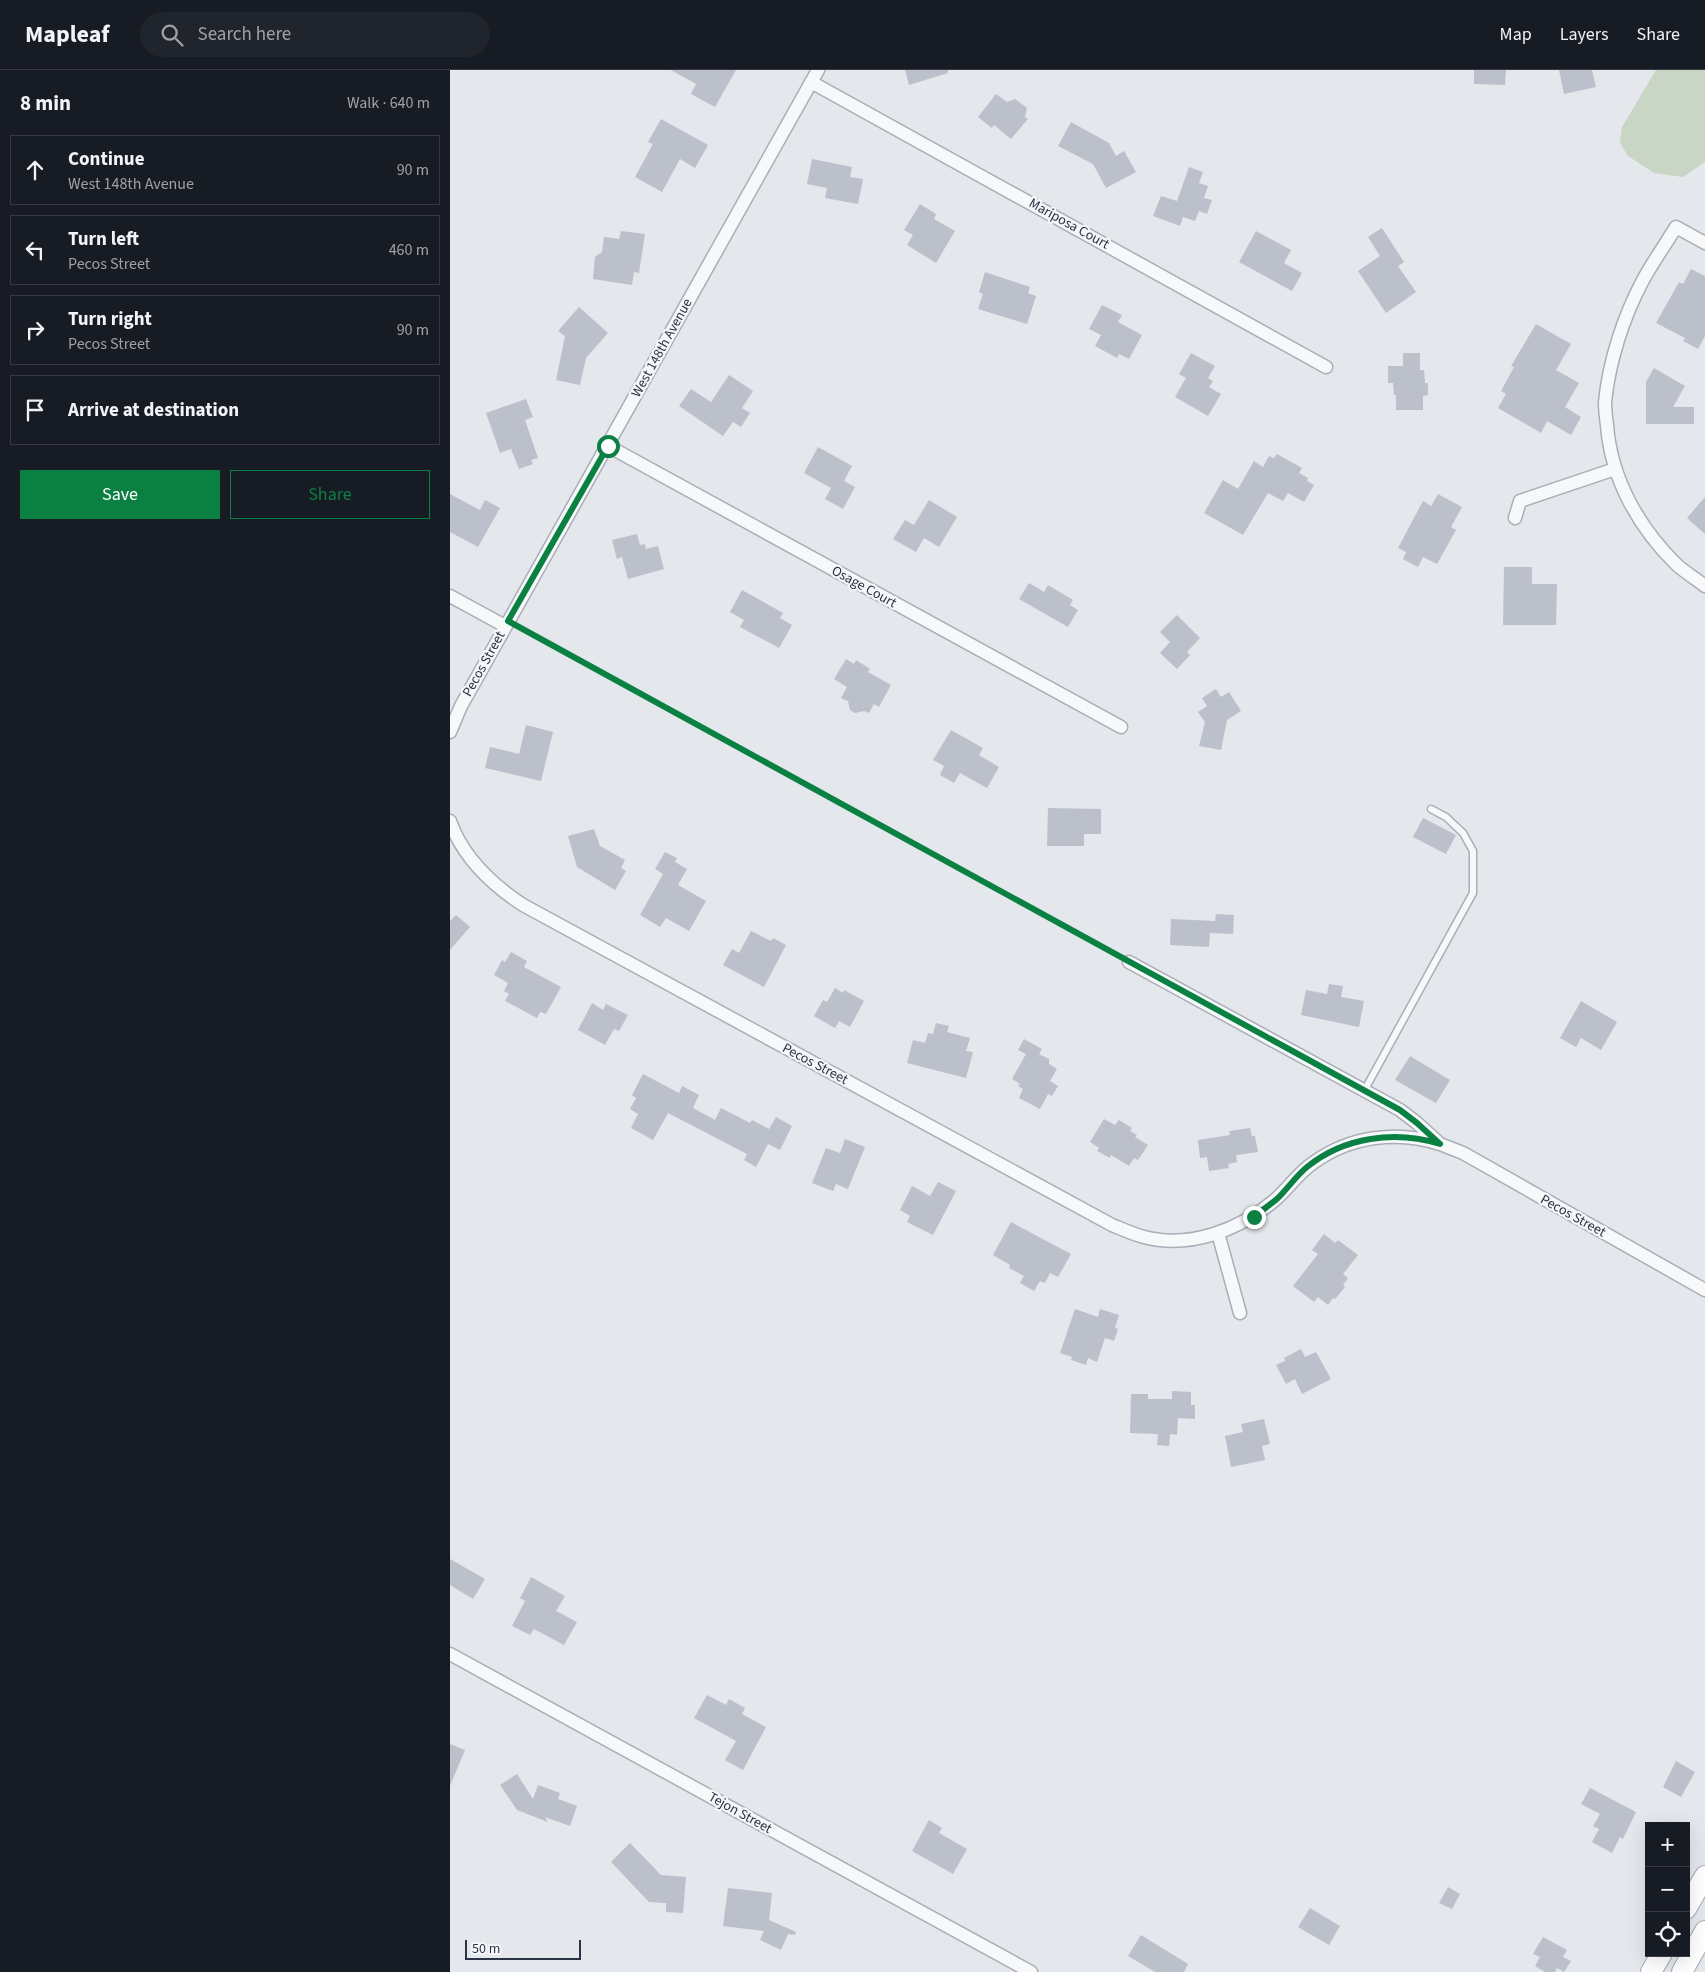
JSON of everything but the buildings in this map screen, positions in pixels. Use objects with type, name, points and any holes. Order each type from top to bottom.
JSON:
[{"type":"main road","points":[[1690,1902],[1705,1876]]},
{"type":"main road","points":[[1682,1972],[1705,1931]]},
{"type":"main road","points":[[1651,1972],[1660,1957]]},
{"type":"street","name":"West 148th Avenue","points":[[507,624],[818,70]]},
{"type":"street","name":"Mariposa Court","points":[[811,82],[1326,367]]},
{"type":"street","points":[[1705,243],[1676,227],[1642,282],[1628,314],[1614,359],[1605,404],[1608,438],[1615,469],[1625,495],[1656,541],[1678,566],[1705,586]]},
{"type":"street","name":"Osage Court","points":[[608,446],[1121,727]]},
{"type":"street","points":[[1515,518],[1520,501],[1615,469]]},
{"type":"street","name":"Pecos Street","points":[[450,596],[507,624],[461,706],[450,732]]},
{"type":"street","name":"Pecos Street","points":[[450,821],[458,838],[478,869],[500,890],[523,905],[1103,1220],[1144,1238],[1170,1240],[1202,1237],[1218,1233],[1254,1217],[1276,1199],[1305,1168],[1336,1150],[1356,1142],[1384,1136],[1414,1137],[1463,1153],[1705,1290]]},
{"type":"street","name":"Pecos Street","points":[[1129,962],[1400,1110],[1440,1144]]},
{"type":"street","points":[[1218,1233],[1240,1313]]},
{"type":"street","name":"Tejon Street","points":[[450,1654],[1031,1972]]},
{"type":"lane","points":[[1364,1091],[1473,893],[1473,851],[1463,833],[1446,816],[1431,809]]},
{"type":"path","name":"Pecos Street","points":[[507,624],[1129,962]]},
{"type":"green space","points":[[1656,70],[1705,70],[1705,162],[1683,177],[1654,173],[1628,156],[1620,143],[1622,127]]},
{"type":"route","points":[[608,446],[508,621],[1400,1110],[1440,1144],[1414,1137],[1397,1136],[1384,1136],[1356,1142],[1336,1150],[1305,1168],[1276,1199],[1254,1217]]}]
